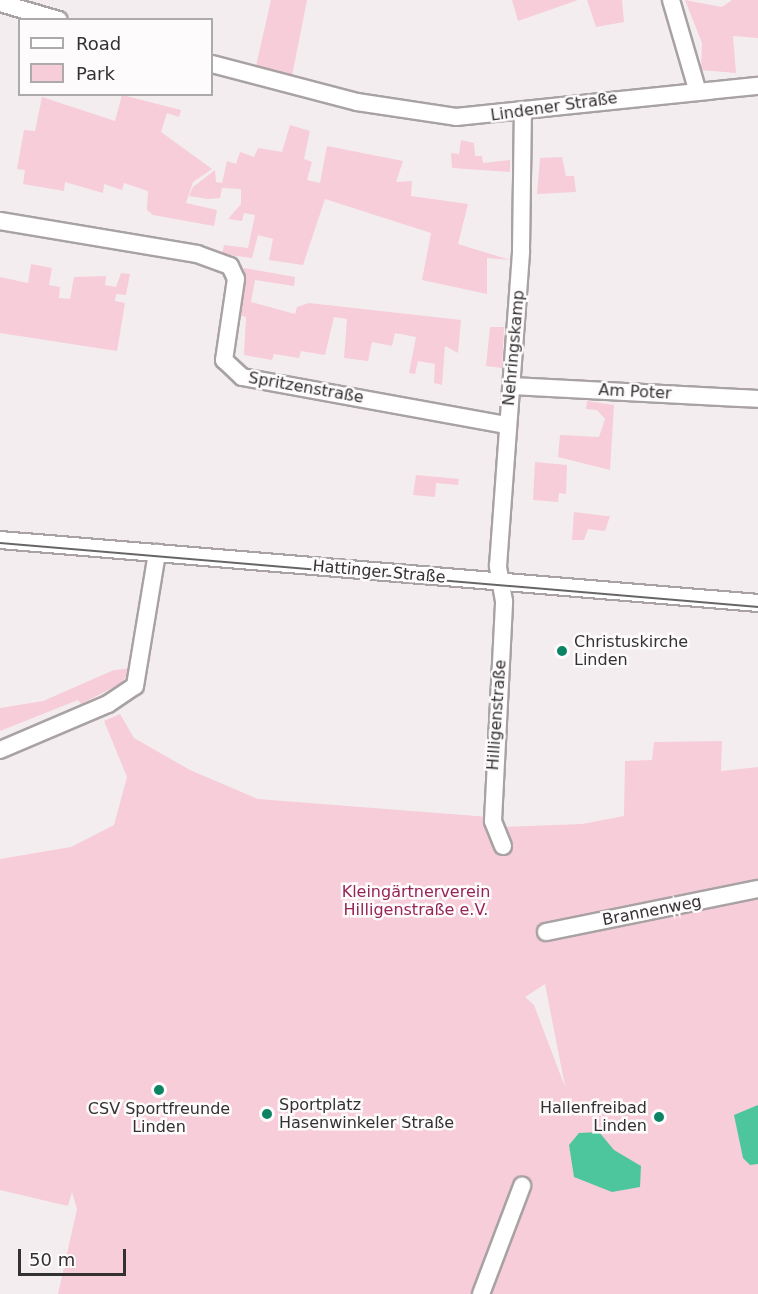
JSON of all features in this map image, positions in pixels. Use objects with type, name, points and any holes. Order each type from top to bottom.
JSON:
[{"type":"street","points":[[671,0],[697,89]]},
{"type":"street","points":[[0,3],[52,18]]},
{"type":"street","name":"Lindener Straße","points":[[213,64],[362,102],[456,117],[523,114],[697,89],[758,86]]},
{"type":"street","name":"Nehringskamp","points":[[501,582],[523,114]]},
{"type":"street","name":"Spritzenstraße","points":[[0,221],[197,255],[230,266],[236,279],[224,360],[242,376],[507,424]]},
{"type":"street","name":"Am Poter","points":[[512,386],[758,399]]},
{"type":"street","name":"Hattinger Straße","points":[[0,540],[758,603]]},
{"type":"street","points":[[0,750],[108,704],[135,686],[157,553]]},
{"type":"street","name":"Hilligenstraße","points":[[501,582],[504,602],[493,821],[503,846]]},
{"type":"street","name":"Brannenweg","points":[[546,932],[758,889]]},
{"type":"street","points":[[481,1294],[522,1186]]},
{"type":"green space","points":[[271,0],[307,0],[292,76],[256,66]]},
{"type":"green space","points":[[512,0],[578,0],[518,21]]},
{"type":"green space","points":[[587,0],[622,0],[624,22],[596,27]]},
{"type":"green space","points":[[685,0],[722,7],[732,0],[758,0],[758,38],[733,36],[736,73],[701,70],[702,43]]},
{"type":"green space","points":[[122,96],[181,110],[179,117],[167,113],[161,132],[212,169],[193,182],[186,203],[217,210],[214,226],[153,215],[147,210],[148,191],[124,183],[122,190],[104,184],[103,193],[65,182],[64,191],[23,184],[25,170],[17,169],[24,130],[35,131],[42,97],[115,121]]},
{"type":"green space","points":[[290,125],[310,131],[304,159],[312,162],[307,180],[320,183],[327,146],[403,161],[396,182],[412,181],[411,196],[468,204],[458,244],[510,260],[487,258],[487,294],[422,280],[431,233],[325,199],[303,265],[269,260],[273,239],[258,235],[252,258],[222,254],[224,245],[248,248],[255,215],[244,213],[242,221],[228,219],[241,204],[241,189],[222,188],[220,198],[208,199],[189,196],[193,187],[215,170],[216,182],[222,183],[227,161],[236,164],[240,152],[254,157],[258,148],[282,152]]},
{"type":"green space","points":[[461,140],[474,143],[475,156],[482,156],[483,163],[510,160],[510,172],[452,168],[451,153],[459,154]]},
{"type":"green space","points":[[562,157],[566,176],[574,176],[576,192],[537,194],[540,158]]},
{"type":"green space","points":[[31,264],[52,268],[49,285],[60,287],[59,298],[70,299],[74,277],[106,276],[105,285],[116,287],[121,273],[130,274],[126,295],[116,294],[115,301],[125,303],[117,351],[0,333],[0,277],[28,283]]},
{"type":"green space","points":[[244,268],[295,277],[294,286],[255,280],[251,302],[295,314],[297,307],[309,303],[461,320],[458,353],[445,346],[442,385],[434,383],[435,364],[418,361],[415,374],[409,373],[416,337],[395,333],[392,346],[372,342],[368,361],[344,358],[347,319],[334,317],[325,355],[301,351],[299,358],[274,354],[272,360],[244,355],[246,317],[238,315]]},
{"type":"green space","points":[[490,327],[504,327],[502,368],[486,366]]},
{"type":"green space","points":[[587,401],[614,405],[610,470],[558,457],[560,435],[599,437],[605,419],[597,410],[586,409]]},
{"type":"green space","points":[[535,462],[567,465],[566,494],[559,493],[558,502],[533,500]]},
{"type":"green space","points":[[416,475],[459,479],[458,485],[436,483],[435,497],[413,495]]},
{"type":"green space","points":[[574,512],[610,516],[605,531],[588,529],[584,540],[572,540]]},
{"type":"green space","points":[[134,668],[120,684],[81,704],[78,700],[0,731],[0,708],[43,701],[114,670]]},
{"type":"green space","name":"Kleingärtnerverein Hilligenstraße e.V.","points":[[120,714],[134,738],[190,770],[258,799],[489,817],[503,827],[582,824],[624,816],[625,761],[652,760],[654,742],[722,741],[721,771],[758,767],[758,1294],[58,1294],[77,1209],[72,1192],[68,1206],[0,1190],[0,859],[71,847],[114,825],[127,777],[104,721]],"holes":[[[545,984],[565,1087],[534,1005],[525,997]]]},
{"type":"shaded area","points":[[758,1105],[758,1164],[750,1165],[743,1158],[734,1115]]},
{"type":"shaded area","points":[[599,1132],[614,1150],[641,1166],[640,1187],[612,1192],[574,1177],[569,1145],[579,1133]]},
{"type":"tram line","points":[[0,543],[758,607]]},
{"type":"place","name":"Christuskirche Linden","points":[[562,651]]},
{"type":"place","name":"CSV Sportfreunde Linden","points":[[159,1090]]},
{"type":"place","name":"Sportplatz Hasenwinkeler Straße","points":[[267,1114]]},
{"type":"place","name":"Hallenfreibad Linden","points":[[659,1117]]}]
